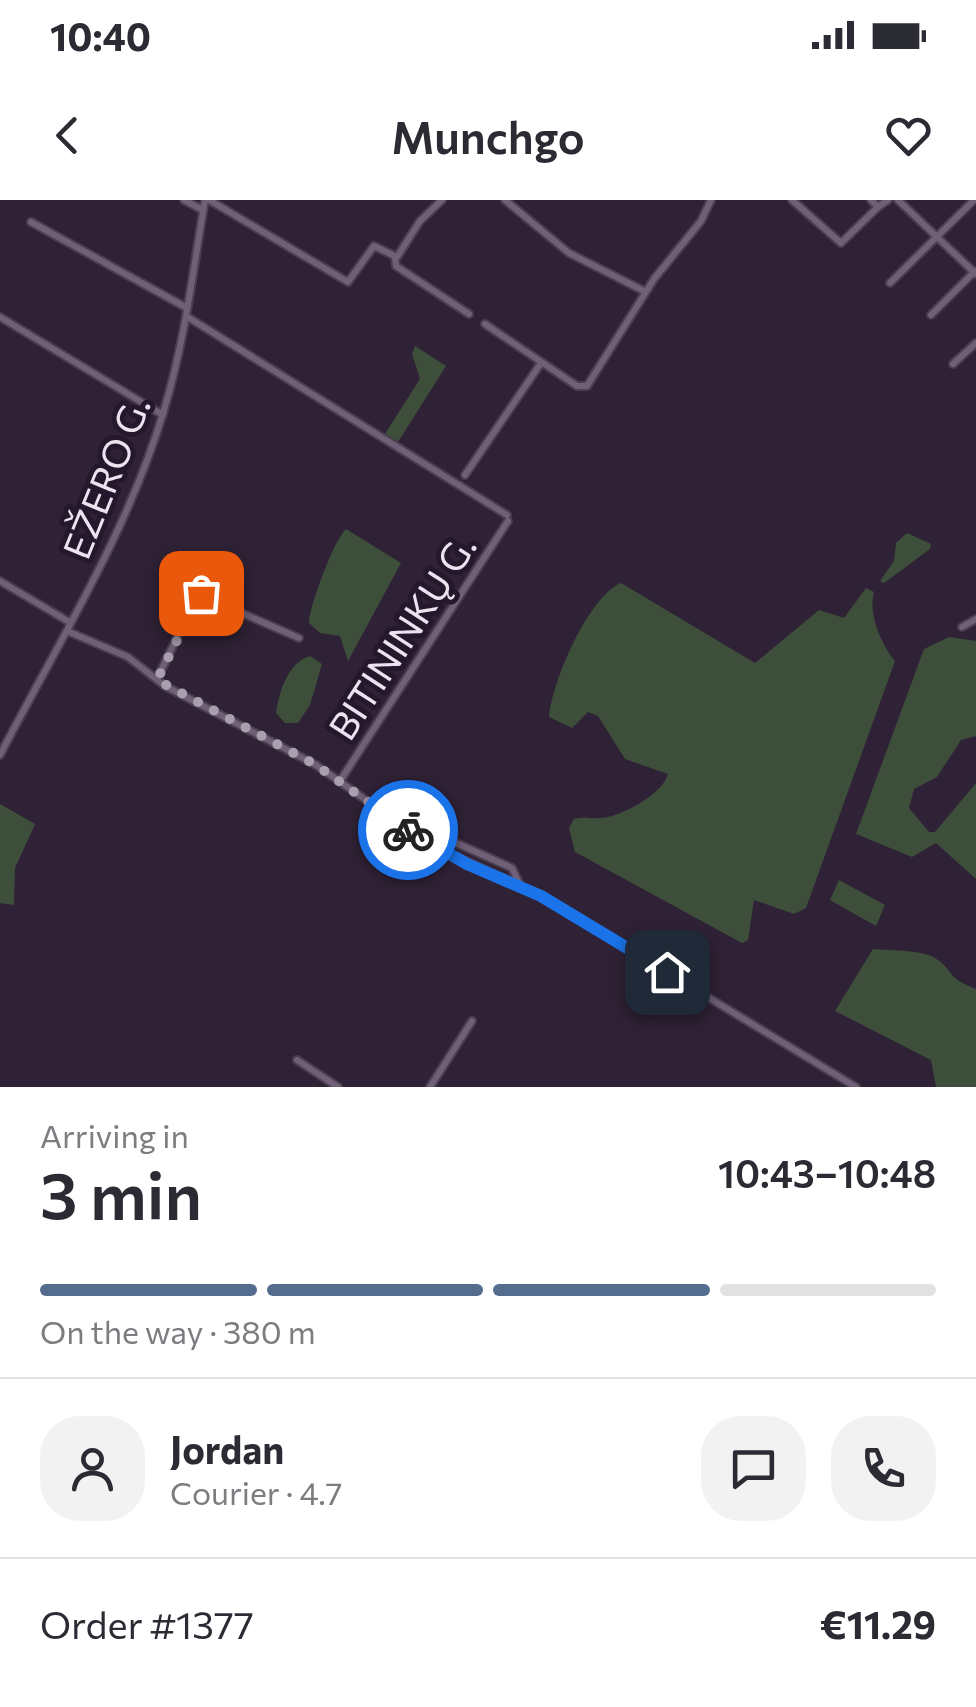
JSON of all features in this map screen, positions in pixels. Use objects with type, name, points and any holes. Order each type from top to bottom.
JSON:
[{"type":"street","points":[[184,200],[203,210]]},
{"type":"street","points":[[207,200],[348,282],[374,246],[396,258]]},
{"type":"street","name":"EŽERO G.","points":[[0,755],[104,557],[163,415],[207,200]]},
{"type":"street","points":[[442,200],[420,222],[396,258],[396,266],[469,314]]},
{"type":"street","points":[[505,200],[569,253],[646,292]]},
{"type":"street","points":[[485,324],[540,364],[577,386],[587,386],[646,292],[701,221],[711,200]]},
{"type":"street","points":[[792,200],[840,244],[888,200]]},
{"type":"street","points":[[871,200],[878,206]]},
{"type":"street","points":[[898,200],[975,272],[930,315]]},
{"type":"street","points":[[890,283],[974,200]]},
{"type":"street","points":[[31,222],[186,312]]},
{"type":"street","name":"BITININKŲ G.","points":[[186,312],[507,518],[340,781]]},
{"type":"street","points":[[0,318],[163,415]]},
{"type":"street","points":[[953,364],[976,343]]},
{"type":"street","points":[[466,476],[540,364]]},
{"type":"street","points":[[0,580],[72,622]]},
{"type":"street","points":[[157,680],[198,594],[299,638]]},
{"type":"street","points":[[962,627],[976,619]]},
{"type":"street","points":[[67,631],[128,657],[157,680],[340,781],[429,844],[520,885],[733,1008],[856,1087]]},
{"type":"street","points":[[392,815],[512,868],[520,885]]},
{"type":"street","points":[[430,1087],[472,1021]]},
{"type":"street","points":[[297,1060],[338,1087]]},
{"type":"green space","points":[[415,346],[446,366],[398,442],[385,434],[420,379],[412,354]]},
{"type":"green space","points":[[346,529],[401,563],[348,661],[340,636],[320,633],[309,623],[323,573]]},
{"type":"green space","points":[[907,533],[931,544],[930,549],[884,583],[880,581],[894,561],[896,543]]},
{"type":"green space","points":[[621,583],[755,663],[819,610],[844,618],[866,588],[874,592],[877,628],[895,661],[806,908],[794,914],[754,900],[748,940],[742,943],[575,852],[569,828],[574,819],[608,817],[629,809],[650,797],[668,774],[625,759],[598,716],[588,712],[572,728],[549,717],[557,683],[574,642],[596,605]]},
{"type":"green space","points":[[949,637],[976,641],[976,736],[961,740],[937,777],[914,789],[909,808],[929,832],[935,832],[976,783],[976,879],[936,843],[912,857],[856,834],[924,649]]},
{"type":"green space","points":[[310,656],[322,664],[310,705],[298,723],[285,723],[276,713],[282,687],[296,664]]},
{"type":"green space","points":[[0,804],[35,824],[15,868],[14,905],[0,903]]},
{"type":"green space","points":[[839,880],[885,905],[876,926],[830,900]]},
{"type":"green space","points":[[873,949],[932,956],[956,979],[976,989],[976,1087],[936,1087],[931,1060],[835,1011]]},
{"type":"way so far","points":[[201,593],[157,680],[316,765],[392,815],[408,830]]},
{"type":"route","points":[[408,830],[467,864],[541,896],[608,940],[667,972]]}]
